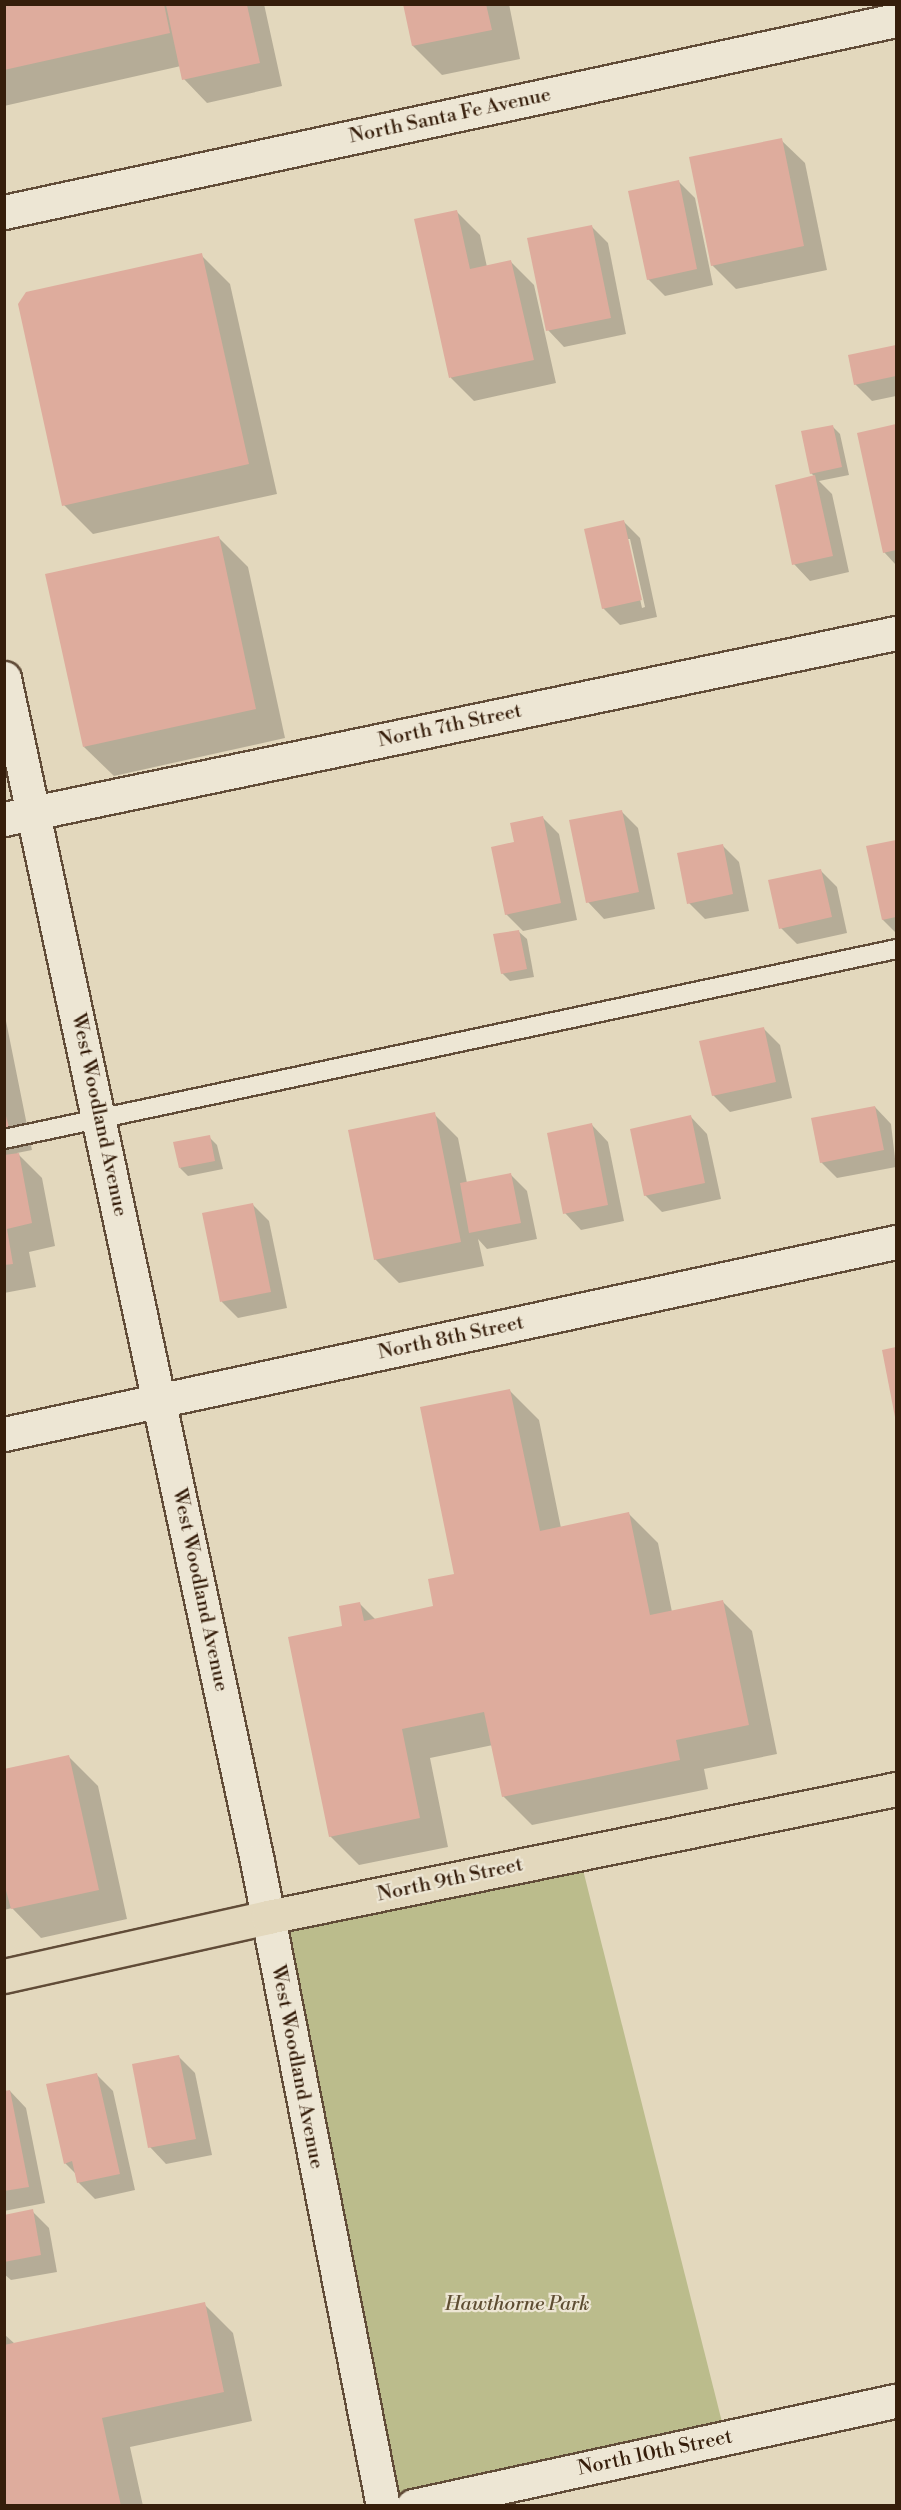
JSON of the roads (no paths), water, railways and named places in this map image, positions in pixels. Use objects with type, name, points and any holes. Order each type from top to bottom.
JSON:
[{"type":"main road","name":"North 9th Street","points":[[4,1976],[268,1917],[892,1796]]},
{"type":"street","name":"North Santa Fe Avenue","points":[[4,212],[880,16]]},
{"type":"street","name":"North 7th Street","points":[[20,816],[897,633]]},
{"type":"street","name":"West Woodland Avenue","points":[[4,678],[20,816],[100,1119],[268,1917],[382,2505]]},
{"type":"street","name":"North 8th Street","points":[[4,1434],[897,1242]]},
{"type":"street","name":"North 10th Street","points":[[413,2505],[897,2401]]},
{"type":"lane","points":[[4,1139],[897,949]]},
{"type":"park label","name":"Hawthorne Park","points":[[517,2304]]}]
